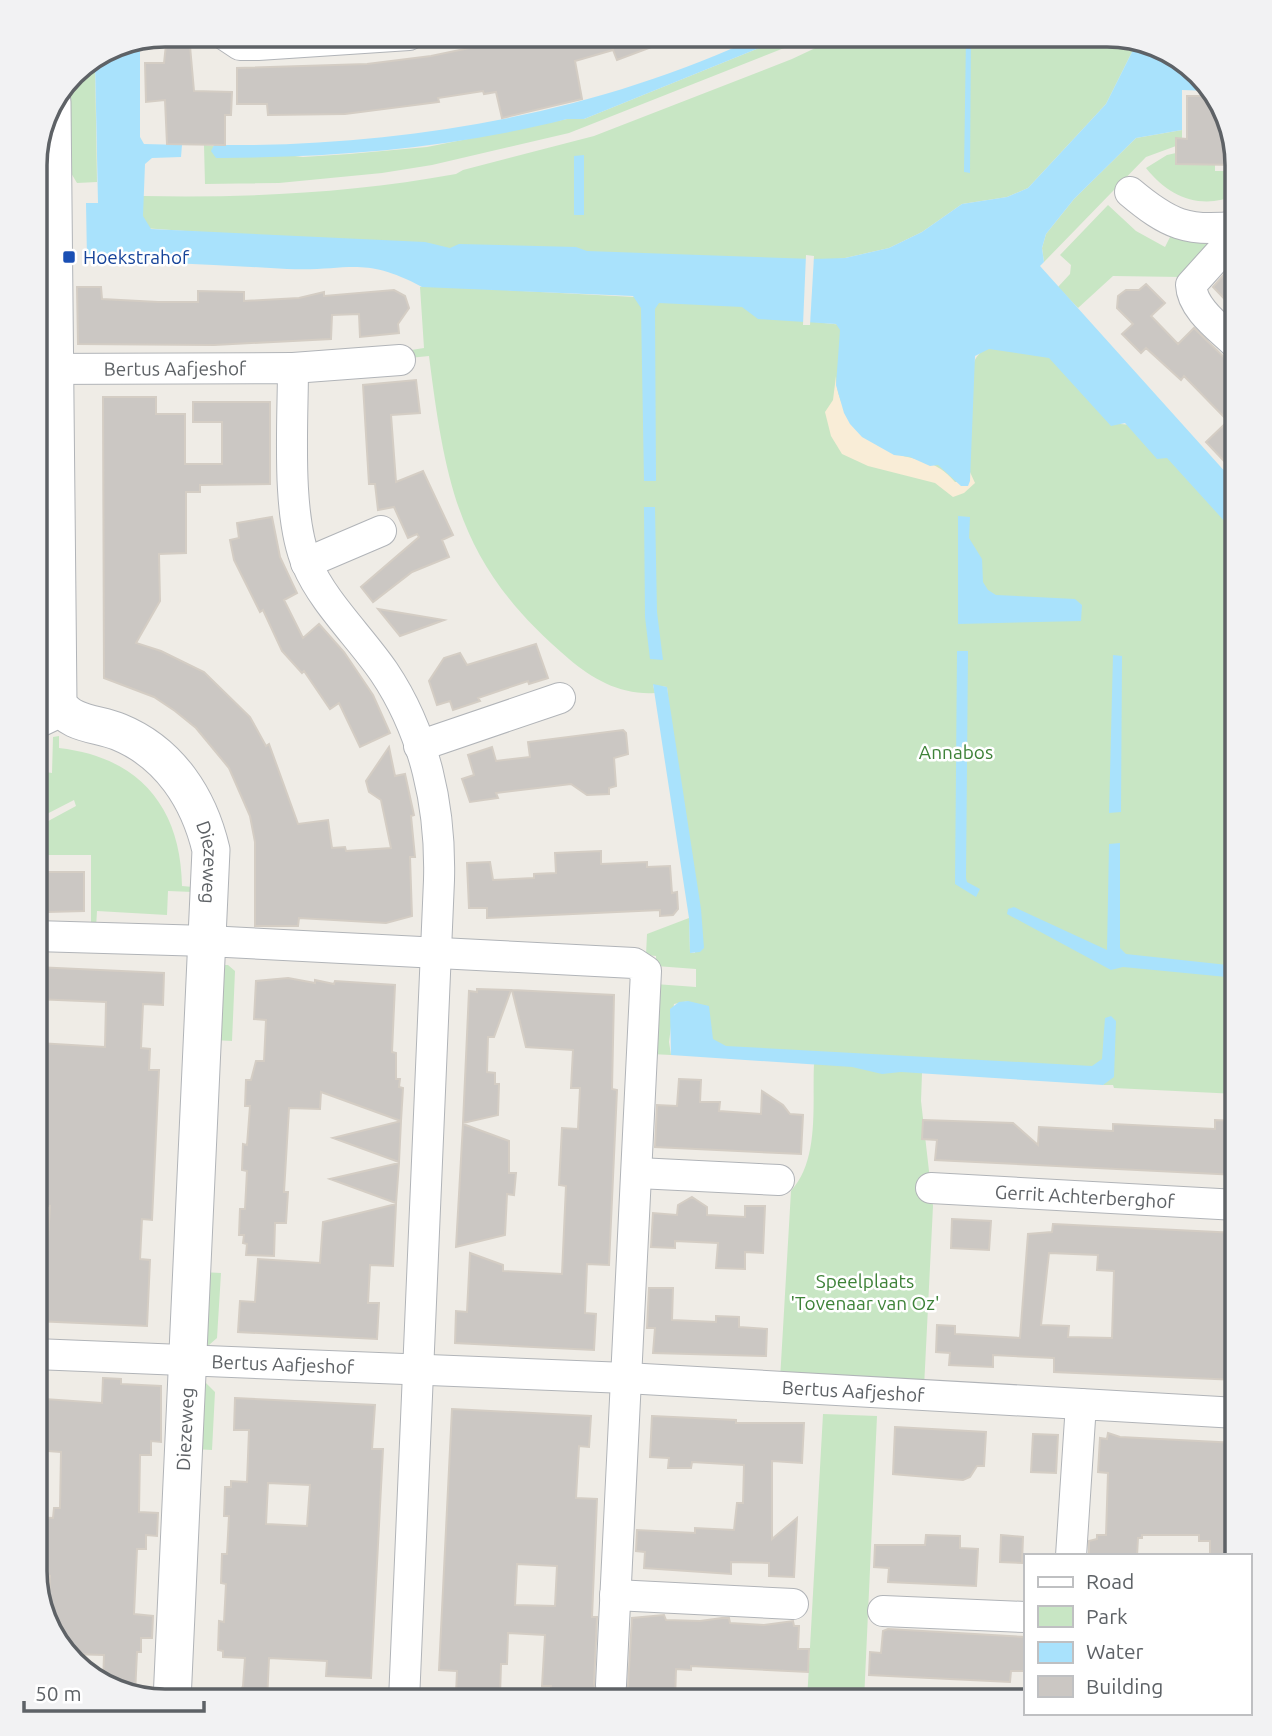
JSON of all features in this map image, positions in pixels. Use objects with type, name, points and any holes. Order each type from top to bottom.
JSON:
[{"type":"street","name":"Diezeweg","points":[[48,284],[51,134]]},
{"type":"street","points":[[1130,192],[1150,209],[1175,222],[1204,231],[1225,228]]},
{"type":"street","points":[[1225,247],[1191,285],[1191,293],[1198,306],[1225,333]]},
{"type":"street","name":"Bertus Aafjeshof","points":[[48,369],[293,368],[400,359]]},
{"type":"street","points":[[293,368],[293,500],[306,563],[384,673],[419,746],[436,804],[440,842],[405,1688]]},
{"type":"street","name":"Diezeweg","points":[[48,428],[56,695],[49,718],[74,719],[121,733],[169,766],[191,794],[204,821],[211,850],[173,1688]]},
{"type":"street","points":[[306,563],[381,531]]},
{"type":"street","points":[[419,746],[560,698]]},
{"type":"street","points":[[47,936],[207,941],[634,963],[646,971],[611,1685]]},
{"type":"street","points":[[638,1173],[779,1180]]},
{"type":"street","name":"Gerrit Achterberghof","points":[[931,1188],[1225,1204]]},
{"type":"street","name":"Bertus Aafjeshof","points":[[47,1355],[419,1372],[626,1378],[1081,1404]]},
{"type":"street","points":[[1071,1554],[1081,1404],[1225,1412]]},
{"type":"street","points":[[615,1595],[793,1604]]},
{"type":"street","points":[[883,1611],[1024,1617]]},
{"type":"green space","points":[[760,48],[785,48],[569,133],[432,165],[382,173],[279,183],[205,184],[204,145],[303,157],[349,154],[427,147],[567,119],[584,119]]},
{"type":"green space","points":[[816,48],[1115,48],[1133,51],[1106,104],[1028,188],[1007,197],[962,204],[922,232],[889,248],[845,258],[771,268],[493,253],[143,228],[143,196],[261,195],[339,190],[456,174],[594,136]]},
{"type":"green space","points":[[95,70],[97,182],[77,183],[71,173],[69,97]]},
{"type":"green space","points":[[1182,130],[1182,139],[1176,139],[1176,146],[1146,157],[1044,262],[1042,248],[1046,234],[1074,199],[1136,138]]},
{"type":"green space","points":[[1176,153],[1176,164],[1215,165],[1215,171],[1224,171],[1225,199],[1199,201],[1176,194],[1165,187],[1146,168],[1167,155]]},
{"type":"green space","points":[[1108,205],[1136,231],[1165,247],[1171,235],[1211,241],[1182,277],[1113,276],[1078,308],[1058,287],[1070,274],[1071,265],[1060,255]]},
{"type":"green space","name":"Annabos","points":[[420,287],[747,303],[758,316],[843,325],[973,393],[976,358],[994,343],[1049,357],[1118,424],[1133,426],[1166,447],[1225,510],[1225,1093],[1114,1088],[1113,1085],[1104,1085],[1088,1076],[917,1072],[922,1073],[921,1101],[933,1206],[924,1388],[780,1380],[791,1191],[807,1163],[810,1147],[813,1130],[814,1063],[697,1049],[688,1001],[674,1004],[669,1042],[671,1055],[651,1054],[655,984],[696,987],[696,969],[656,966],[656,956],[646,955],[647,934],[689,918],[690,953],[695,953],[667,687],[653,685],[655,693],[619,689],[588,673],[532,625],[504,592],[481,558],[464,523],[452,486],[435,403],[429,356],[409,358],[405,351],[424,348]]},
{"type":"green space","points":[[59,736],[59,748],[87,753],[112,762],[133,775],[150,791],[164,810],[174,832],[180,858],[182,886],[193,887],[193,892],[168,891],[167,915],[97,911],[96,928],[91,929],[91,855],[48,855],[47,927],[48,821],[76,806],[74,800],[48,814],[48,772],[52,773],[53,737]]},
{"type":"green space","points":[[217,965],[228,965],[235,971],[232,1041],[214,1040]]},
{"type":"green space","points":[[202,1272],[221,1273],[217,1338],[209,1345],[199,1344]]},
{"type":"green space","points":[[197,1383],[206,1383],[215,1392],[212,1450],[193,1449]]},
{"type":"green space","points":[[823,1414],[877,1416],[865,1689],[808,1689]]},
{"type":"sand","points":[[836,376],[840,400],[846,411],[861,432],[871,440],[894,453],[934,465],[955,482],[970,481],[970,472],[975,483],[964,493],[953,497],[935,483],[868,466],[842,454],[831,436],[825,412],[833,400]]},
{"type":"water","points":[[733,48],[760,48],[584,119],[567,119],[439,144],[353,153],[216,158],[211,151],[214,145],[355,140],[494,121],[631,86]]},
{"type":"water","points":[[966,48],[971,48],[970,173],[964,172]]},
{"type":"water","points":[[140,50],[140,137],[144,144],[182,145],[181,157],[152,158],[145,164],[143,216],[151,229],[425,242],[450,248],[459,244],[576,247],[587,251],[845,258],[889,248],[922,232],[962,204],[1007,197],[1028,188],[1106,104],[1133,51],[1159,59],[1198,91],[1182,90],[1182,130],[1136,138],[1074,199],[1046,234],[1042,248],[1044,262],[1040,266],[1225,472],[1225,522],[1167,458],[1157,459],[1125,423],[1111,426],[1049,358],[989,349],[975,356],[970,481],[968,486],[961,486],[938,465],[930,466],[910,457],[894,455],[862,437],[850,424],[836,385],[840,330],[836,324],[758,319],[742,307],[659,303],[655,309],[656,481],[644,481],[641,308],[633,296],[422,287],[384,271],[355,267],[287,269],[87,259],[86,203],[98,203],[95,70],[127,53]]},
{"type":"water","points":[[584,155],[584,215],[574,215],[574,156]]},
{"type":"water","points":[[644,507],[655,507],[657,612],[663,660],[650,659],[645,617]]},
{"type":"water","points":[[958,516],[970,517],[969,538],[982,559],[983,582],[988,590],[996,595],[1075,599],[1082,605],[1081,621],[958,624]]},
{"type":"water","points":[[957,651],[968,651],[966,878],[967,882],[980,889],[976,897],[955,884]]},
{"type":"water","points":[[1113,655],[1122,656],[1121,812],[1109,813]]},
{"type":"water","points":[[653,684],[667,687],[701,909],[704,948],[700,952],[690,953],[689,918]]},
{"type":"water","points":[[1120,843],[1120,948],[1126,954],[1225,965],[1225,977],[1123,967],[1111,970],[1007,914],[1008,909],[1014,907],[1107,950],[1109,844]]},
{"type":"water","points":[[688,1001],[709,1006],[713,1039],[726,1046],[1092,1066],[1102,1059],[1105,1018],[1111,1016],[1116,1021],[1114,1077],[1103,1085],[901,1072],[882,1074],[852,1067],[671,1055],[670,1009],[679,1002]]},
{"type":"pier","points":[[806,255],[814,256],[810,325],[803,325]]},
{"type":"building","points":[[166,47],[190,47],[194,91],[232,92],[231,115],[225,115],[225,145],[167,144],[165,100],[146,102],[145,63],[164,63]]},
{"type":"building","points":[[472,47],[650,48],[617,60],[613,50],[575,61],[582,99],[502,118],[496,92],[484,94],[483,91],[438,98],[439,102],[345,114],[268,115],[267,104],[237,104],[237,68],[367,64],[431,56]]},
{"type":"building","points":[[1187,96],[1202,96],[1221,135],[1225,165],[1176,164],[1176,138],[1187,139]]},
{"type":"building","points":[[1225,274],[1225,300],[1213,287]]},
{"type":"building","points":[[1146,284],[1165,303],[1151,316],[1178,344],[1194,328],[1225,358],[1225,418],[1184,376],[1181,380],[1146,348],[1141,353],[1122,334],[1133,324],[1117,308],[1118,296],[1126,290],[1139,290]]},
{"type":"building","points":[[77,287],[101,287],[102,299],[158,302],[198,302],[198,291],[244,292],[244,301],[299,298],[324,292],[324,296],[394,290],[405,296],[409,308],[398,324],[399,333],[360,337],[359,314],[332,315],[331,339],[214,345],[78,344]]},
{"type":"building","points":[[416,380],[420,413],[391,415],[396,482],[423,471],[453,535],[442,540],[449,557],[412,572],[373,602],[361,587],[419,537],[417,534],[408,538],[394,507],[378,510],[375,484],[369,484],[363,385]]},
{"type":"building","points":[[103,397],[156,397],[156,414],[185,414],[185,464],[222,464],[222,422],[193,422],[193,402],[270,402],[270,484],[200,485],[200,492],[186,492],[186,553],[159,554],[160,601],[136,643],[161,651],[204,672],[250,717],[266,746],[269,744],[298,824],[328,820],[332,848],[345,847],[346,851],[391,848],[381,800],[369,792],[366,781],[389,747],[395,776],[405,774],[414,815],[411,816],[415,857],[410,857],[412,916],[386,923],[299,918],[298,926],[255,926],[255,842],[250,816],[229,768],[196,728],[175,711],[154,697],[104,678]]},
{"type":"building","points":[[1225,424],[1225,462],[1206,442]]},
{"type":"building","points":[[272,517],[280,557],[297,593],[284,600],[303,638],[319,624],[344,652],[373,695],[390,733],[360,747],[339,703],[330,709],[304,671],[302,673],[282,651],[263,610],[260,612],[234,560],[230,540],[239,538],[237,523]]},
{"type":"building","points":[[378,609],[444,620],[400,636]]},
{"type":"building","points":[[536,644],[548,678],[529,684],[528,681],[478,698],[480,701],[453,710],[450,701],[437,705],[429,681],[444,658],[460,653],[467,665]]},
{"type":"building","points":[[623,730],[626,733],[628,754],[614,758],[616,786],[609,788],[609,794],[587,795],[571,784],[496,793],[498,798],[470,802],[462,779],[474,775],[468,755],[492,747],[496,761],[530,757],[528,742]]},
{"type":"building","points":[[601,851],[601,864],[647,862],[647,867],[670,866],[672,893],[677,892],[678,909],[673,915],[660,916],[660,910],[487,918],[487,908],[469,908],[467,863],[490,862],[493,880],[534,878],[534,874],[556,873],[555,853]]},
{"type":"building","points":[[48,872],[84,872],[84,911],[48,912]]},
{"type":"building","points":[[47,968],[164,973],[163,1005],[143,1004],[141,1048],[150,1049],[149,1070],[159,1070],[152,1220],[142,1219],[140,1259],[150,1260],[147,1326],[47,1322],[50,1206],[47,1206],[47,1044],[105,1047],[106,1002],[47,1000]]},
{"type":"building","points":[[288,978],[315,983],[315,980],[334,984],[335,981],[395,985],[392,1052],[396,1053],[396,1079],[400,1079],[399,1087],[403,1088],[401,1121],[321,1092],[320,1109],[289,1108],[284,1192],[288,1192],[286,1223],[275,1223],[274,1256],[246,1255],[244,1235],[239,1235],[240,1209],[245,1209],[247,1171],[242,1170],[243,1144],[247,1145],[250,1106],[245,1106],[246,1080],[251,1080],[256,1061],[264,1061],[266,1020],[254,1019],[256,981]]},
{"type":"building","points":[[477,989],[511,990],[494,1037],[488,1037],[487,1072],[495,1073],[495,1084],[499,1084],[498,1115],[463,1123],[469,991],[477,992]]},
{"type":"building","points":[[512,990],[614,995],[612,1089],[617,1090],[609,1265],[587,1264],[585,1313],[596,1314],[594,1350],[455,1343],[456,1311],[467,1312],[470,1253],[503,1265],[503,1271],[562,1274],[566,1186],[559,1185],[562,1128],[578,1129],[580,1088],[571,1088],[573,1050],[526,1047]]},
{"type":"building","points":[[679,1079],[701,1080],[700,1102],[720,1102],[719,1111],[761,1114],[762,1091],[783,1105],[790,1114],[803,1115],[801,1154],[655,1147],[657,1105],[677,1106]]},
{"type":"building","points":[[923,1120],[1013,1123],[1038,1145],[1039,1127],[1113,1131],[1113,1124],[1215,1129],[1215,1120],[1225,1120],[1225,1174],[935,1160],[937,1140],[922,1139]]},
{"type":"building","points":[[401,1121],[399,1162],[333,1138]]},
{"type":"building","points":[[463,1124],[509,1141],[509,1173],[516,1173],[514,1195],[507,1194],[505,1235],[456,1247]]},
{"type":"building","points":[[399,1163],[396,1203],[330,1179]]},
{"type":"building","points":[[692,1197],[707,1207],[707,1215],[745,1217],[745,1206],[765,1206],[763,1253],[745,1252],[745,1269],[716,1268],[718,1243],[675,1241],[675,1248],[651,1247],[653,1213],[677,1215],[678,1205]]},
{"type":"building","points":[[396,1204],[393,1266],[370,1265],[368,1303],[379,1303],[377,1339],[238,1332],[240,1301],[255,1302],[258,1259],[320,1263],[323,1222]]},
{"type":"building","points":[[952,1219],[991,1221],[989,1250],[951,1248]]},
{"type":"building","points":[[1053,1224],[1225,1232],[1225,1379],[1054,1372],[1054,1358],[993,1355],[993,1367],[949,1365],[950,1353],[936,1352],[937,1325],[955,1326],[955,1334],[1020,1338],[1028,1234],[1052,1232]],"holes":[[[1049,1253],[1098,1255],[1097,1270],[1114,1271],[1112,1338],[1068,1337],[1069,1326],[1041,1325]]]},
{"type":"building","points":[[649,1288],[673,1288],[672,1320],[716,1322],[716,1316],[739,1317],[739,1327],[767,1329],[766,1356],[653,1353],[655,1328],[647,1328]]},
{"type":"building","points":[[103,1378],[121,1379],[121,1384],[161,1386],[161,1442],[151,1441],[151,1455],[140,1455],[139,1512],[158,1513],[157,1536],[146,1535],[146,1549],[137,1549],[134,1614],[153,1616],[152,1638],[141,1638],[141,1652],[137,1652],[135,1685],[103,1671],[104,1655],[81,1654],[76,1649],[56,1616],[49,1592],[47,1518],[53,1518],[54,1508],[60,1508],[61,1452],[47,1451],[47,1399],[102,1403]]},
{"type":"building","points":[[235,1398],[375,1405],[372,1449],[383,1449],[371,1678],[326,1676],[327,1661],[269,1658],[268,1688],[242,1688],[245,1658],[223,1657],[223,1651],[218,1650],[219,1621],[224,1622],[226,1584],[221,1583],[222,1554],[227,1554],[229,1516],[224,1516],[225,1487],[231,1487],[231,1481],[247,1482],[249,1430],[234,1430]],"holes":[[[268,1483],[310,1485],[307,1526],[266,1524]]]},
{"type":"building","points":[[452,1409],[591,1416],[589,1447],[579,1446],[576,1498],[597,1499],[592,1617],[597,1617],[596,1688],[542,1686],[545,1635],[508,1633],[507,1664],[501,1664],[500,1688],[456,1688],[457,1671],[439,1670]],"holes":[[[517,1564],[557,1566],[555,1606],[515,1605]]]},
{"type":"building","points":[[652,1416],[736,1420],[736,1423],[804,1423],[802,1463],[772,1461],[772,1539],[797,1518],[794,1577],[769,1576],[769,1563],[731,1562],[731,1574],[644,1568],[645,1552],[636,1551],[637,1530],[695,1533],[695,1528],[734,1530],[737,1503],[743,1503],[744,1465],[692,1462],[691,1468],[668,1468],[669,1458],[650,1457]]},
{"type":"building","points":[[895,1427],[986,1432],[984,1466],[977,1466],[970,1477],[963,1480],[893,1474]]},
{"type":"building","points":[[1108,1433],[1120,1437],[1225,1442],[1225,1554],[1210,1554],[1210,1541],[1199,1541],[1199,1535],[1142,1535],[1142,1538],[1138,1538],[1137,1554],[1089,1554],[1089,1541],[1097,1539],[1097,1535],[1106,1535],[1108,1473],[1098,1472],[1100,1438],[1107,1439]]},
{"type":"building","points":[[1033,1434],[1058,1435],[1056,1473],[1031,1472]]},
{"type":"building","points":[[926,1535],[960,1536],[960,1548],[978,1549],[976,1586],[888,1582],[889,1568],[874,1567],[875,1545],[925,1545]]},
{"type":"building","points":[[1001,1535],[1023,1537],[1022,1563],[1000,1562]]},
{"type":"building","points":[[664,1615],[666,1620],[700,1621],[729,1618],[730,1623],[764,1625],[793,1621],[794,1626],[799,1626],[798,1649],[809,1649],[808,1672],[691,1666],[691,1670],[676,1669],[675,1689],[627,1688],[632,1618]]},
{"type":"building","points":[[888,1629],[1024,1637],[1024,1671],[1011,1671],[1010,1682],[869,1675],[870,1652],[881,1653],[883,1631]]},
{"type":"place","name":"Hoekstrahof","points":[[69,257]]},
{"type":"park label","name":"Speelplaats 'Tovenaar van Oz'","points":[[865,1292]]}]
